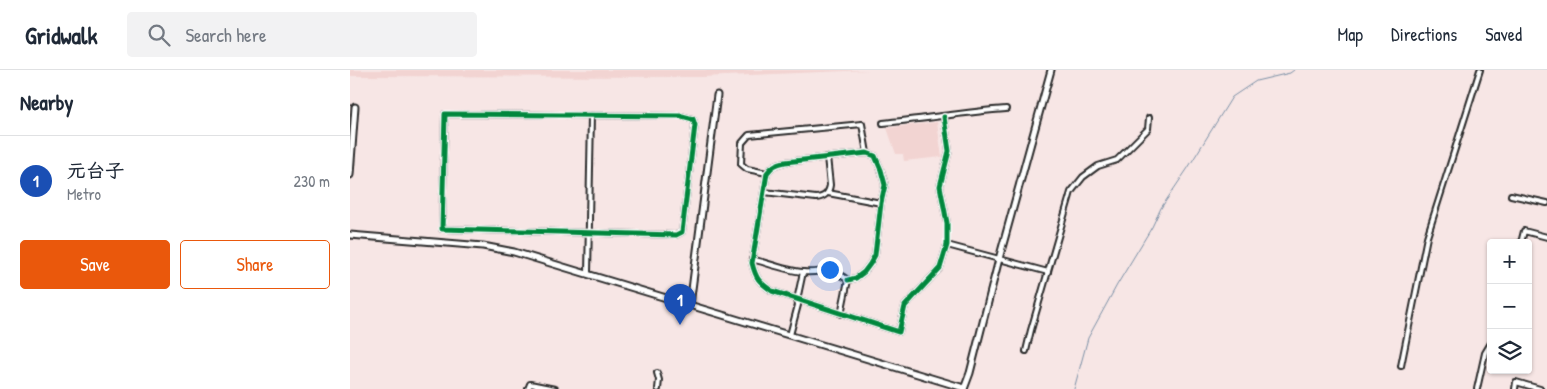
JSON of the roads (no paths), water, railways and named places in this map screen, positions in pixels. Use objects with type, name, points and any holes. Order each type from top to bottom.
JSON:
[{"type":"street","points":[[350,235],[484,246],[514,252],[964,389],[970,373],[1051,70]]},
{"type":"street","points":[[1401,366],[1428,237],[1480,70]]},
{"type":"street","points":[[690,305],[717,95]]},
{"type":"street","points":[[350,175],[355,107]]},
{"type":"street","points":[[883,123],[944,117],[954,113],[1006,109]]},
{"type":"street","points":[[445,114],[591,115],[682,116],[694,119],[696,125],[682,232],[676,235],[442,230],[445,114]]},
{"type":"street","points":[[588,274],[591,115]]},
{"type":"street","points":[[752,259],[803,272],[835,271],[848,280],[856,278],[864,272],[875,256],[880,203],[885,185],[875,156],[867,153],[827,157],[778,163],[771,167],[767,173],[752,259],[752,263],[760,283],[772,291],[899,332],[905,306],[940,268],[947,245],[947,223],[940,186],[949,151],[944,117]]},
{"type":"street","points":[[1026,351],[1071,192],[1083,177],[1098,166],[1117,160],[1148,129],[1149,118]]},
{"type":"street","points":[[767,173],[744,168],[741,164],[742,143],[746,136],[862,124],[867,153]]},
{"type":"street","points":[[764,192],[816,198],[825,196],[830,185],[827,157]]},
{"type":"street","points":[[828,193],[880,203]]},
{"type":"street","points":[[1510,195],[1547,203]]},
{"type":"street","points":[[1522,239],[1524,231],[1547,237]]},
{"type":"street","points":[[947,245],[1048,272]]},
{"type":"street","points":[[790,335],[798,306],[797,300],[803,272]]},
{"type":"street","points":[[841,314],[848,280]]},
{"type":"street","points":[[1477,389],[1487,350]]},
{"type":"street","points":[[657,373],[659,380],[658,389]]},
{"type":"street","points":[[1514,389],[1516,382],[1540,389]]},
{"type":"street","points":[[528,389],[530,384],[555,389]]},
{"type":"waterway","points":[[1074,389],[1088,338],[1161,208],[1232,97],[1256,81],[1290,73],[1294,70]]},
{"type":"place","name":"元台子","points":[[680,325]]}]
